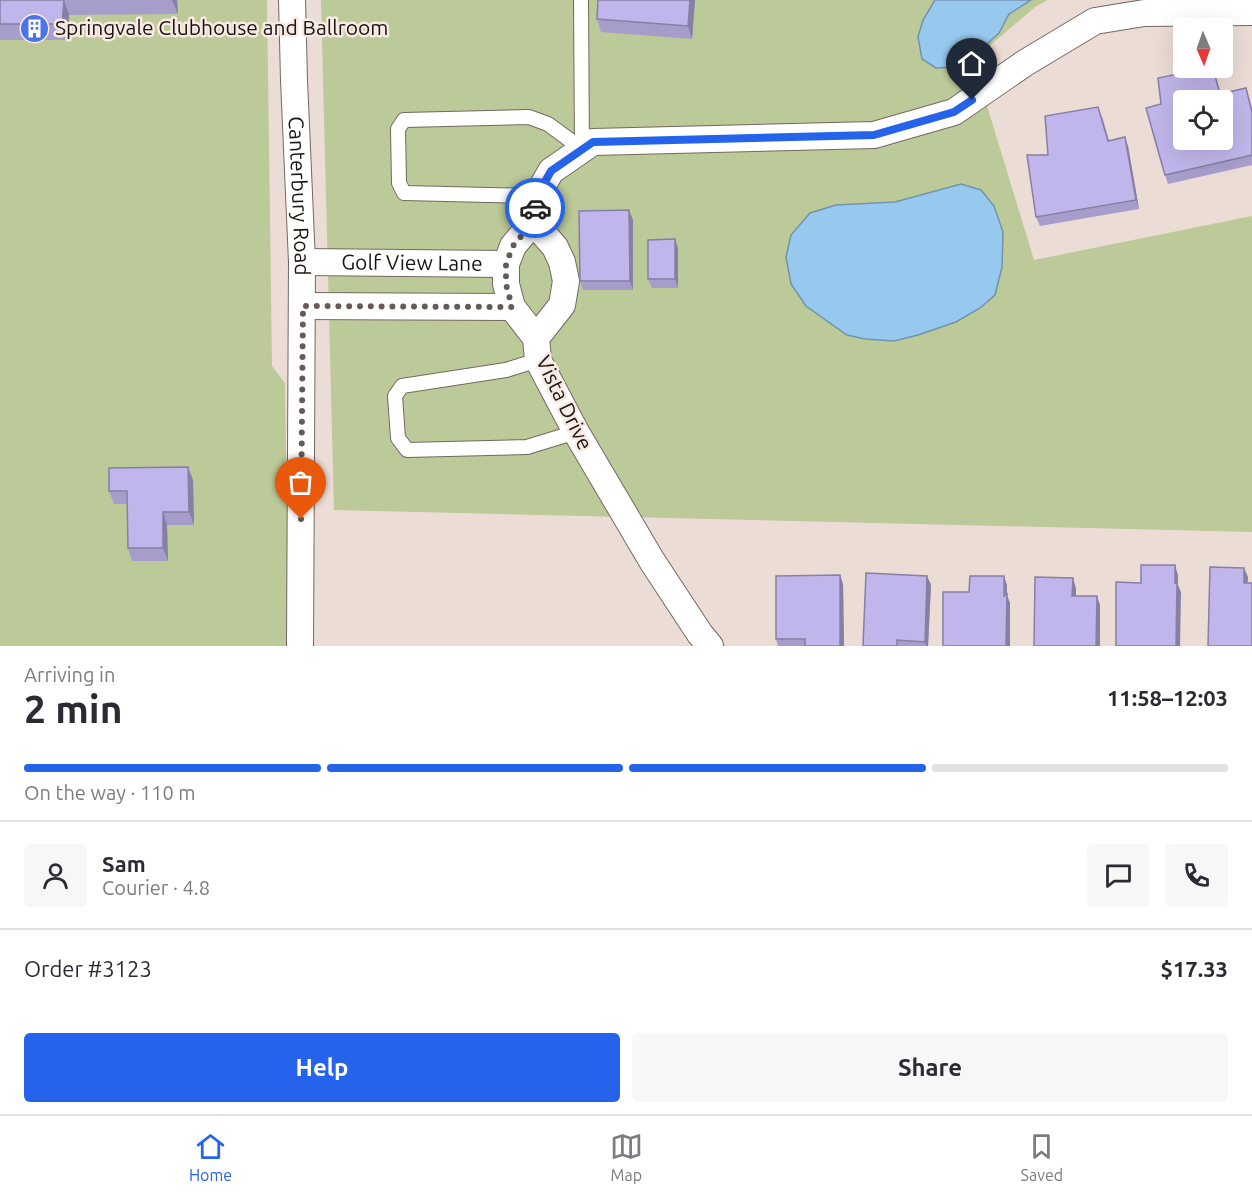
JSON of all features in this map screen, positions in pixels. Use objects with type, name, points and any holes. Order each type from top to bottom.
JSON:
[{"type":"street","name":"Canterbury Road","points":[[292,0],[303,306],[300,646]]},
{"type":"street","points":[[537,349],[562,305],[566,281],[562,262],[555,247],[533,222],[537,196],[551,171],[588,145],[874,135],[954,112],[1025,63],[1095,21],[1144,13],[1252,12]]},
{"type":"street","name":"Golf View Lane","points":[[302,262],[506,264],[513,246],[533,222]]},
{"type":"street","points":[[303,306],[512,307],[506,284],[506,264]]},
{"type":"street","name":"Vista Drive","points":[[512,307],[537,349],[576,432],[652,561],[710,646]]},
{"type":"lane","points":[[581,0],[588,145]]},
{"type":"lane","points":[[537,196],[404,194],[399,183],[398,129],[404,120],[529,117],[548,124],[588,145]]},
{"type":"lane","points":[[537,349],[506,370],[402,386],[395,396],[398,438],[407,450],[527,447],[576,432]]},
{"type":"green space","points":[[0,0],[267,0],[272,366],[285,383],[289,646],[0,646]]},
{"type":"green space","points":[[321,0],[1048,0],[1035,7],[973,60],[1034,260],[1252,216],[1252,532],[334,510]]},
{"type":"water","points":[[935,0],[1031,0],[1009,14],[999,33],[970,59],[957,67],[936,68],[922,59],[918,37],[923,20]]},
{"type":"water","points":[[961,184],[981,190],[994,206],[1003,232],[1002,267],[995,295],[980,308],[956,322],[894,341],[847,335],[806,306],[791,284],[786,257],[791,235],[810,213],[836,205],[895,202]]},
{"type":"building","points":[[0,0],[64,0],[62,24],[0,24]]},
{"type":"building","points":[[598,0],[690,0],[688,26],[597,19]]},
{"type":"building","points":[[1173,75],[1173,78],[1216,78],[1219,90],[1173,90],[1173,150],[1233,150],[1233,91],[1246,88],[1252,112],[1252,155],[1165,175],[1146,108],[1161,104],[1158,78]]},
{"type":"building","points":[[1098,107],[1108,141],[1125,137],[1136,200],[1036,217],[1027,155],[1048,155],[1045,116]]},
{"type":"building","points":[[629,210],[630,281],[580,281],[579,211]]},
{"type":"building","points":[[675,239],[675,279],[648,279],[648,240]]},
{"type":"building","points":[[188,467],[189,512],[163,512],[163,548],[128,548],[127,491],[109,491],[109,468]]},
{"type":"building","points":[[1141,565],[1175,565],[1176,646],[1116,646],[1116,582],[1141,583]]},
{"type":"building","points":[[1210,567],[1244,568],[1244,583],[1252,583],[1252,646],[1208,646]]},
{"type":"building","points":[[866,573],[927,576],[925,642],[897,640],[897,646],[863,646]]},
{"type":"building","points":[[840,575],[840,646],[805,646],[805,639],[776,639],[776,576]]},
{"type":"building","points":[[970,576],[1004,576],[1004,596],[1007,594],[1006,646],[943,646],[943,592],[969,592]]},
{"type":"building","points":[[1035,577],[1073,578],[1072,596],[1097,596],[1096,646],[1034,646]]},
{"type":"way so far","points":[[301,519],[303,306],[512,307],[506,284],[506,264],[513,246],[533,222],[535,208]]},
{"type":"place","name":"Springvale Clubhouse and Ballroom","points":[[34,28]]},
{"type":"route","points":[[535,208],[537,196],[551,171],[593,142],[874,135],[954,112],[972,100]]}]
